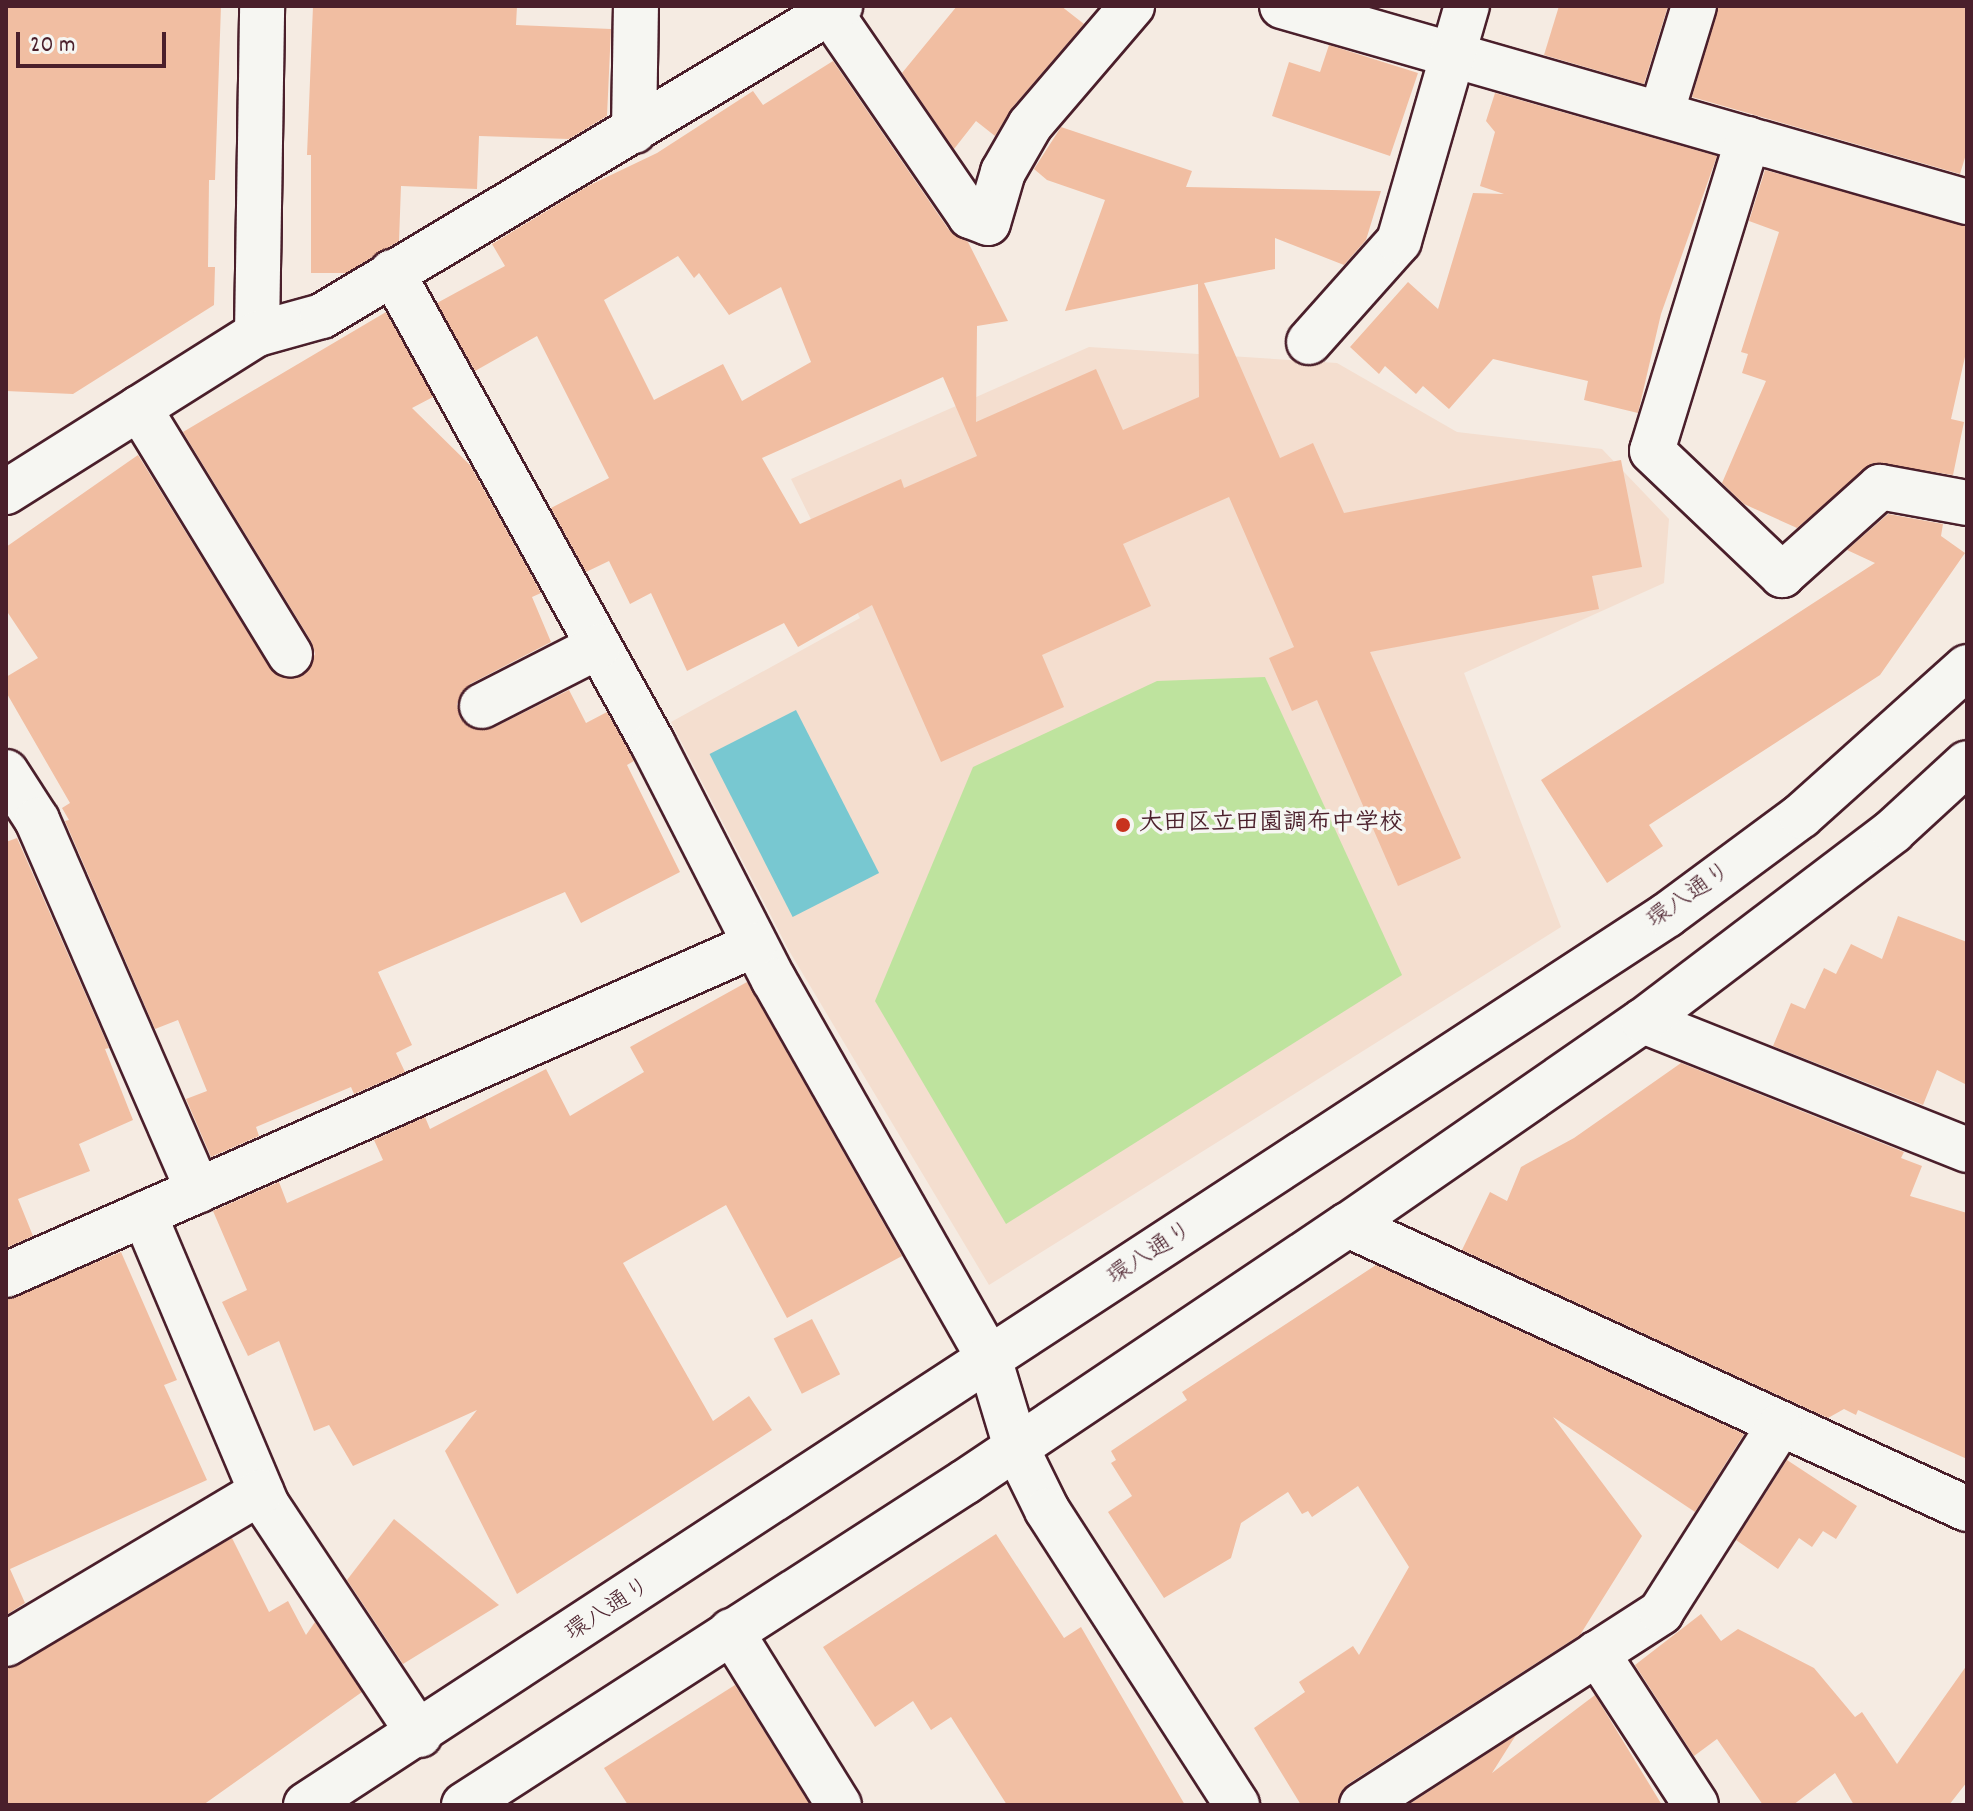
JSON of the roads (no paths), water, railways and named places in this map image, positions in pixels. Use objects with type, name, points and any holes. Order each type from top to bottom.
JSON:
[{"type":"street","points":[[257,334],[262,6]]},
{"type":"street","points":[[634,131],[636,6]]},
{"type":"street","points":[[6,492],[257,334],[322,316],[836,10],[970,216],[988,223],[1003,172],[1030,125],[1132,6]]},
{"type":"street","points":[[1282,6],[1967,202]]},
{"type":"street","points":[[1309,342],[1399,241],[1467,6]]},
{"type":"street","points":[[1661,114],[1694,6]]},
{"type":"street","points":[[1748,139],[1652,451],[1782,575],[1880,487],[1967,503]]},
{"type":"street","points":[[392,272],[599,646],[754,945],[990,1361],[1016,1447],[1047,1510],[1237,1805]]},
{"type":"street","points":[[139,408],[290,654]]},
{"type":"street","points":[[482,706],[599,646]]},
{"type":"street","name":"環八通り","points":[[306,1805],[420,1735],[1667,915],[1801,816],[1967,667]]},
{"type":"street","points":[[464,1805],[1016,1447],[1348,1225],[1643,1021],[1893,831],[1967,763]]},
{"type":"street","points":[[6,772],[37,820],[198,1190]]},
{"type":"street","points":[[6,1275],[754,945]]},
{"type":"street","points":[[1643,1021],[1967,1150]]},
{"type":"street","points":[[144,1214],[261,1492],[420,1735]]},
{"type":"street","points":[[1348,1225],[1779,1426],[1967,1509]]},
{"type":"street","points":[[1362,1805],[1661,1612],[1779,1426]]},
{"type":"street","points":[[6,1644],[261,1492]]},
{"type":"street","points":[[731,1631],[839,1805]]},
{"type":"street","points":[[1597,1653],[1696,1805]]},
{"type":"water","points":[[796,710],[879,873],[793,917],[710,754]]},
{"type":"place","name":"大田区立田園調布中学校","points":[[1123,825]]}]
